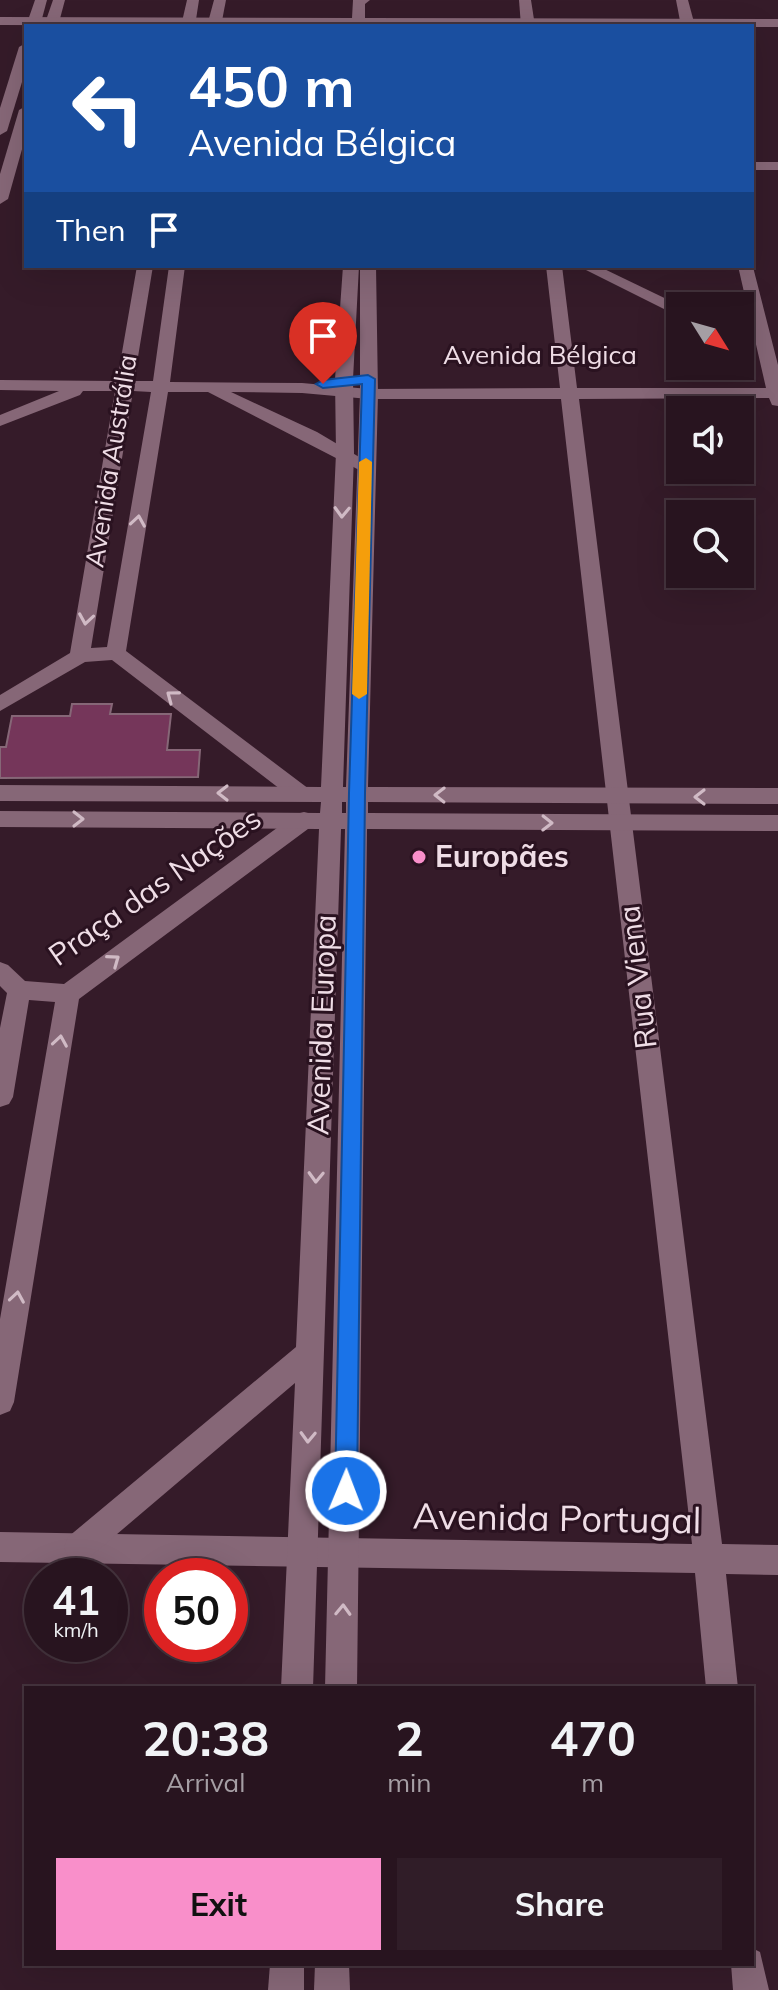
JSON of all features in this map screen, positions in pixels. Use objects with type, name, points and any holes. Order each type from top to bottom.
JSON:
[{"type":"street","points":[[31,24],[41,0]]},
{"type":"street","points":[[59,0],[52,23],[688,24],[682,0]]},
{"type":"street","points":[[189,24],[193,0]]},
{"type":"street","points":[[215,24],[220,0]]},
{"type":"street","points":[[364,0],[366,24]]},
{"type":"street","points":[[525,0],[528,24]]},
{"type":"street","points":[[0,21],[24,24]]},
{"type":"street","points":[[0,27],[24,25]]},
{"type":"street","points":[[754,25],[778,26]]},
{"type":"street","points":[[754,28],[778,26]]},
{"type":"street","points":[[0,131],[23,68]]},
{"type":"street","points":[[0,199],[24,117]]},
{"type":"street","points":[[754,166],[778,166]]},
{"type":"street","points":[[754,175],[778,175]]},
{"type":"street","name":"Avenida Austrália","points":[[80,656],[145,268]]},
{"type":"street","name":"Avenida Austrália","points":[[116,653],[161,385],[177,268]]},
{"type":"street","name":"Avenida Europa","points":[[297,1686],[336,809],[344,386],[351,268]]},
{"type":"street","name":"Avenida Europa","points":[[341,1686],[345,1554],[336,809],[365,468],[368,268]]},
{"type":"street","name":"Rua Viena","points":[[554,268],[722,1686]]},
{"type":"street","points":[[590,268],[666,305]]},
{"type":"street","points":[[746,268],[776,390]]},
{"type":"street","points":[[754,348],[767,354]]},
{"type":"street","name":"Avenida Bélgica","points":[[0,385],[776,390]]},
{"type":"street","points":[[0,421],[88,386]]},
{"type":"street","points":[[203,386],[256,407],[345,453],[365,468]]},
{"type":"street","points":[[0,704],[80,656],[116,653]]},
{"type":"street","name":"Praça das Nações","points":[[116,653],[301,794]]},
{"type":"street","points":[[0,793],[301,794],[336,809],[619,824],[778,823]]},
{"type":"street","points":[[145,819],[151,793]]},
{"type":"street","points":[[0,819],[145,819],[617,797],[778,796]]},
{"type":"street","name":"Praça das Nações","points":[[19,990],[68,994],[336,809]]},
{"type":"street","points":[[0,971],[19,990],[0,1097]]},
{"type":"street","points":[[0,1402],[68,994]]},
{"type":"street","points":[[79,1547],[310,1353]]},
{"type":"street","name":"Avenida Portugal","points":[[0,1547],[778,1560]]},
{"type":"street","points":[[286,1990],[287,1966]]},
{"type":"street","points":[[332,1966],[332,1990]]},
{"type":"street","points":[[748,1966],[751,1990]]},
{"type":"building","points":[[72,704],[112,704],[110,714],[171,714],[167,750],[200,750],[198,777],[0,778],[0,747],[6,747],[12,716],[70,716]]},
{"type":"slow traffic","points":[[359,694],[366,462]]},
{"type":"place","name":"Europães","points":[[419,857]]},
{"type":"route","points":[[323,384],[344,379],[368,379],[369,394],[357,793],[346,1491]]}]
